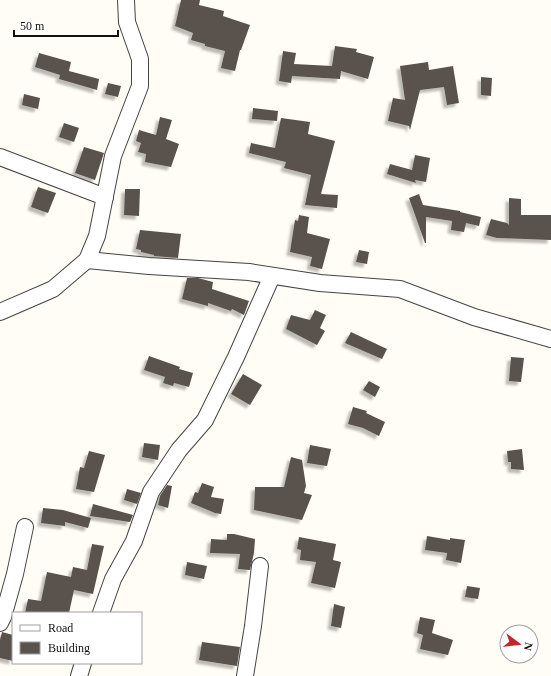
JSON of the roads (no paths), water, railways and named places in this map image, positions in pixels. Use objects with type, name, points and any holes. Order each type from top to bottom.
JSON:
[{"type":"street","points":[[0,312],[54,289],[87,260],[97,236],[113,156],[140,86],[140,59],[127,22],[126,0]]},
{"type":"street","points":[[0,157],[105,197]]},
{"type":"street","points":[[87,260],[149,266],[249,272],[320,283],[400,289],[474,317],[551,339]]},
{"type":"street","points":[[101,612],[113,580],[134,541],[151,492],[180,450],[205,420],[236,357],[272,276]]},
{"type":"street","points":[[0,623],[15,574],[25,527]]},
{"type":"street","points":[[245,676],[260,566]]},
{"type":"street","points":[[78,676],[83,664]]}]
